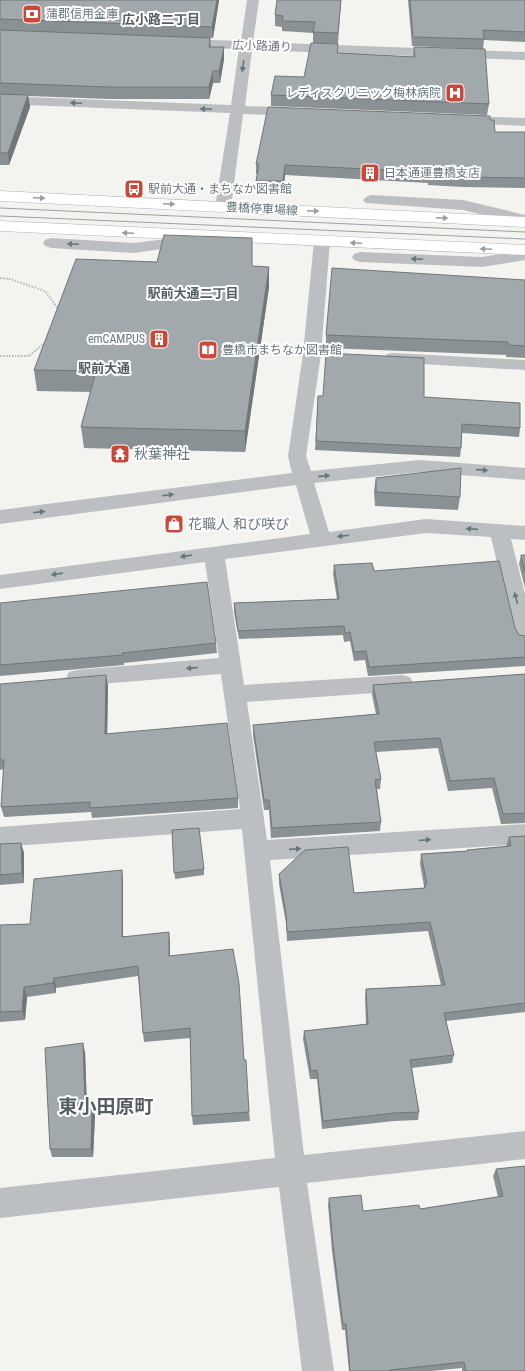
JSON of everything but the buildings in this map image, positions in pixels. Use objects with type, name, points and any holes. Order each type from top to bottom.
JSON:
[{"type":"main road","name":"豊橋停車場線","points":[[0,196],[525,221]]},
{"type":"main road","points":[[0,226],[525,250]]},
{"type":"street","points":[[223,207],[253,0]]},
{"type":"street","name":"広小路通り","points":[[171,43],[525,56]]},
{"type":"street","points":[[0,100],[314,113]]},
{"type":"street","points":[[447,119],[525,122]]},
{"type":"street","points":[[371,200],[463,205],[525,221]]},
{"type":"street","points":[[51,243],[134,248],[224,237]]},
{"type":"street","points":[[321,539],[296,456],[320,354],[322,241]]},
{"type":"street","points":[[360,257],[482,262],[525,255]]},
{"type":"street","points":[[375,357],[525,365]]},
{"type":"street","points":[[0,517],[302,478],[420,466],[525,474]]},
{"type":"street","points":[[0,582],[426,526],[525,532]]},
{"type":"street","points":[[499,531],[525,636]]},
{"type":"street","points":[[214,553],[236,694],[253,818],[291,1170],[318,1371]]},
{"type":"street","points":[[56,680],[231,664]]},
{"type":"street","points":[[236,694],[423,682]]},
{"type":"street","points":[[0,837],[253,818]]},
{"type":"street","points":[[256,852],[525,834]]},
{"type":"street","points":[[0,1203],[525,1144]]},
{"type":"path","points":[[0,278],[10,279],[45,291],[60,310],[58,317]]},
{"type":"path","points":[[0,356],[28,356],[51,338]]},
{"type":"tram line","points":[[0,208],[525,232]]},
{"type":"tram line","points":[[0,216],[525,239]]},
{"type":"place","name":"蒲郡信用金庫","points":[[32,14]]},
{"type":"place","name":"レディスクリニック梅林病院","points":[[455,93]]},
{"type":"place","name":"日本通運豊橋支店","points":[[370,173]]},
{"type":"place","name":"駅前大通・まちなか図書館","points":[[134,189]]},
{"type":"place","name":"emCAMPUS","points":[[159,339]]},
{"type":"place","name":"豊橋市まちなか図書館","points":[[208,350]]},
{"type":"place","name":"秋葉神社","points":[[120,454]]},
{"type":"place","name":"花職人 和び咲び","points":[[174,524]]},
{"type":"district","name":"広小路二丁目","points":[[161,19]]},
{"type":"district","name":"駅前大通二丁目","points":[[193,293]]},
{"type":"district","name":"駅前大通","points":[[104,368]]},
{"type":"district","name":"東小田原町","points":[[106,1106]]}]
